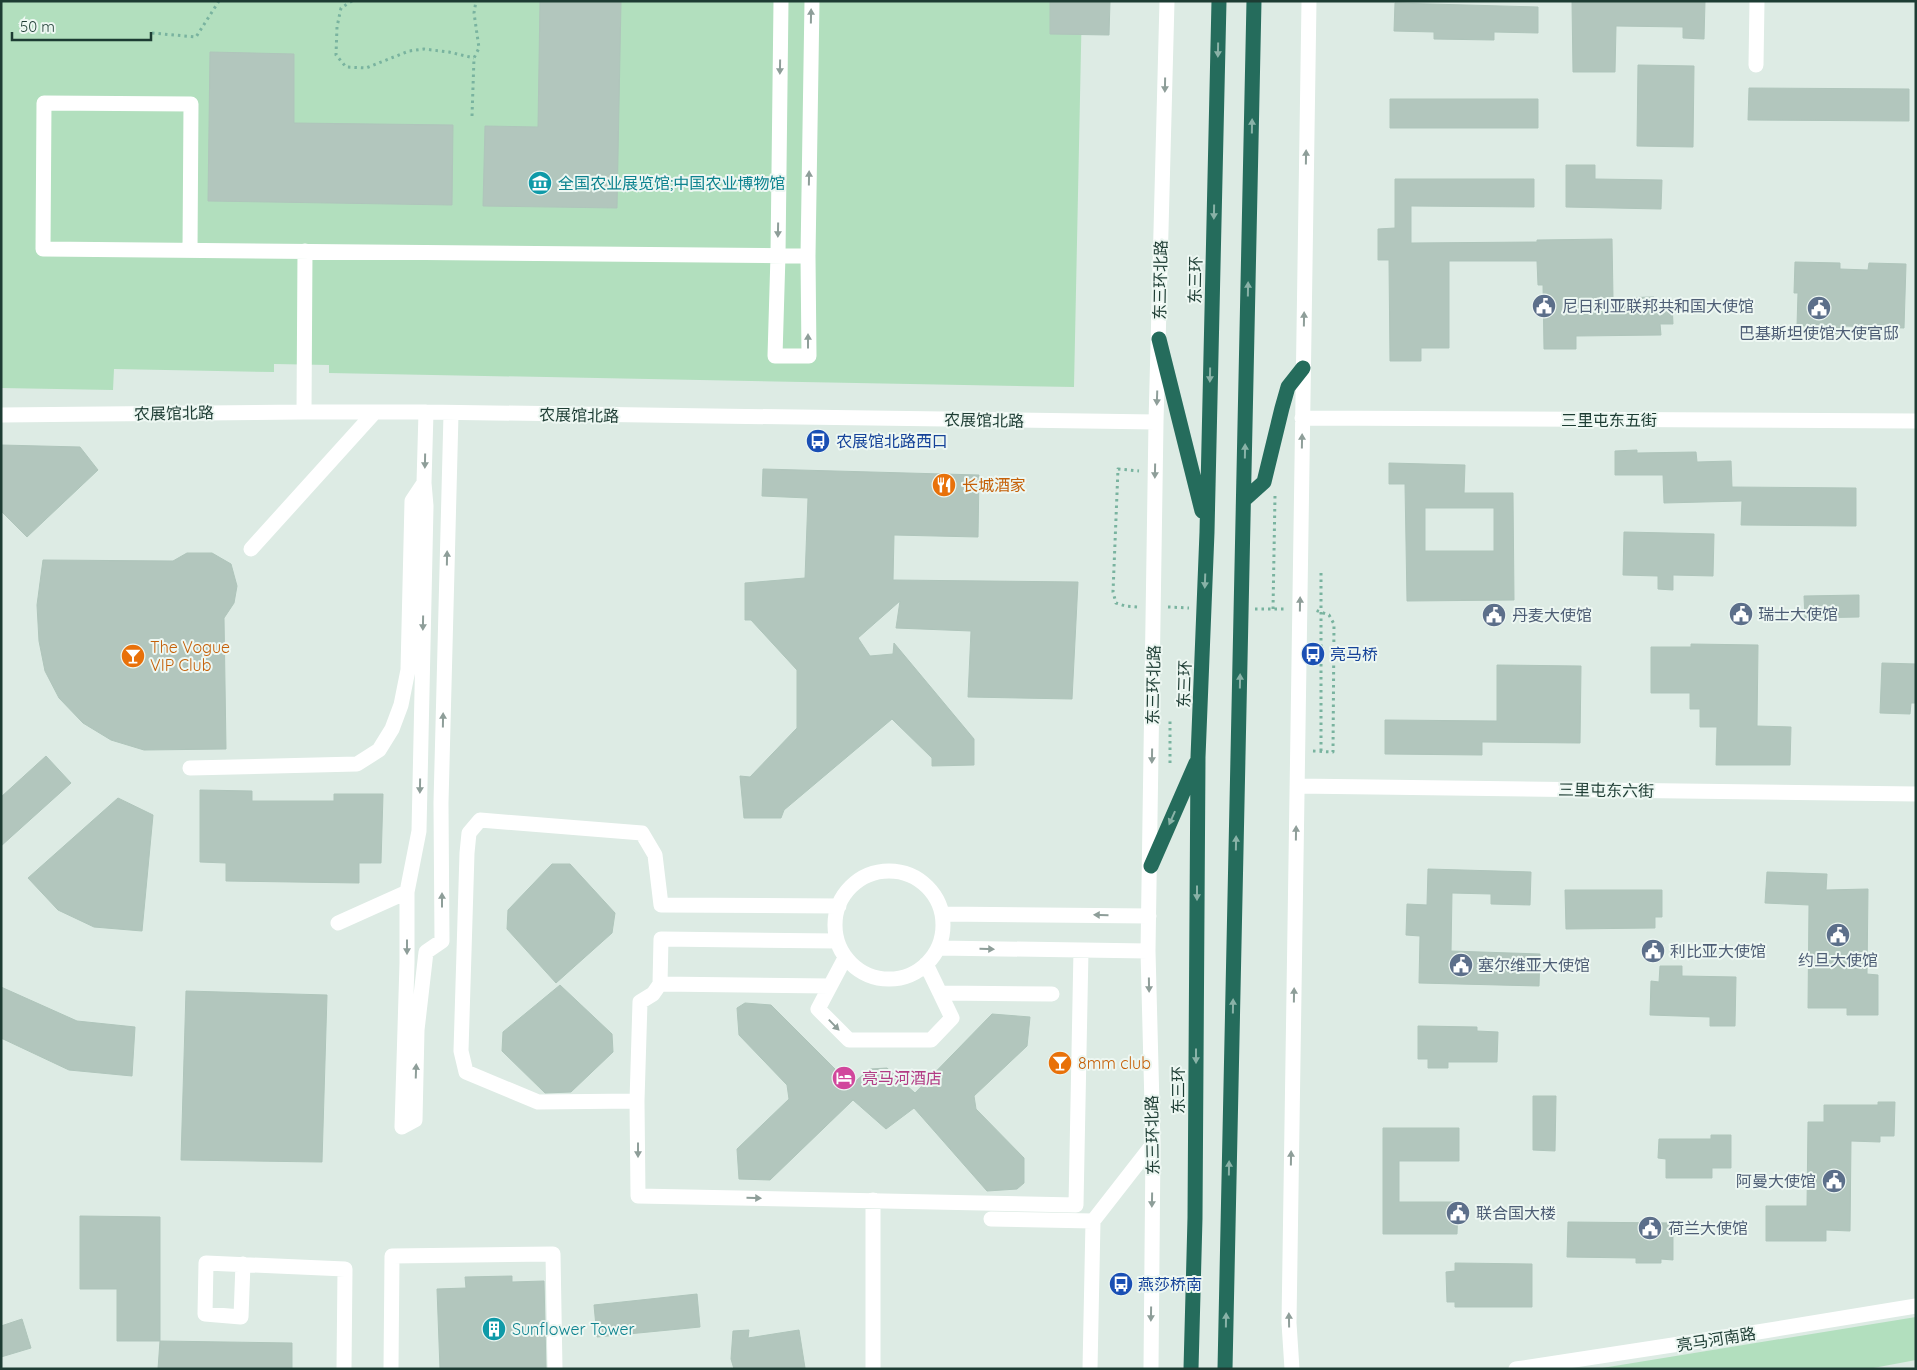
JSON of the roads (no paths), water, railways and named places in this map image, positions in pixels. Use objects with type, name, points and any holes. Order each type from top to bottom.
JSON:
[{"type":"highway","name":"东三环","points":[[1191,1369],[1195,1218],[1198,757],[1207,532],[1219,1]]},
{"type":"highway","points":[[1225,1369],[1254,1]]},
{"type":"highway","points":[[1159,339],[1207,532]]},
{"type":"highway","points":[[1244,500],[1264,482],[1288,387],[1303,368]]},
{"type":"highway","points":[[1151,866],[1198,757]]},
{"type":"street","points":[[781,1],[775,356],[809,356],[808,256],[812,1]]},
{"type":"street","name":"东三环北路","points":[[1151,1369],[1153,1144],[1148,951],[1151,866],[1156,422],[1167,1]]},
{"type":"street","points":[[1292,1369],[1289,1323],[1309,1]]},
{"type":"street","points":[[1756,64],[1757,1]]},
{"type":"street","points":[[190,250],[191,104],[44,102],[43,249],[808,256]]},
{"type":"street","points":[[304,412],[305,251]]},
{"type":"street","points":[[251,549],[374,412]]},
{"type":"street","points":[[426,412],[424,483],[426,506],[419,831],[407,892],[407,963],[402,1127],[414,1120],[417,1030],[426,952],[442,941],[464,942]]},
{"type":"street","name":"农展馆北路","points":[[1,415],[426,412],[451,414],[1156,422]]},
{"type":"street","points":[[442,941],[442,793],[451,414]]},
{"type":"street","name":"三里屯东五街","points":[[1302,418],[1916,421]]},
{"type":"street","points":[[190,768],[357,764],[380,750],[392,729],[401,705],[408,670],[412,501],[424,483]]},
{"type":"street","points":[[426,506],[448,508]]},
{"type":"street","name":"三里屯东六街","points":[[1297,786],[1916,794]]},
{"type":"street","points":[[637,1101],[538,1102],[466,1072],[461,1051],[469,832],[480,820],[642,833],[655,855],[661,905],[839,906]]},
{"type":"street","points":[[884,871],[903,873],[920,880],[939,904],[942,914],[943,932],[939,948],[926,964],[902,978],[883,979],[859,970],[845,958],[837,941],[834,923],[836,912],[847,891],[861,878],[884,871]]},
{"type":"street","points":[[338,923],[407,892]]},
{"type":"street","points":[[942,914],[1149,916]]},
{"type":"street","points":[[837,941],[661,939],[660,984],[653,994],[640,1002],[637,1101],[638,1196],[1076,1205],[1080,950]]},
{"type":"street","points":[[939,948],[1148,951]]},
{"type":"street","points":[[845,958],[818,1009],[849,1040],[931,1040],[952,1018],[926,964]]},
{"type":"street","points":[[660,984],[830,986]]},
{"type":"street","points":[[940,993],[1052,994]]},
{"type":"street","points":[[1090,1369],[1093,1221],[1153,1144]]},
{"type":"street","points":[[873,1200],[873,1369]]},
{"type":"street","points":[[991,1219],[1093,1221]]},
{"type":"street","points":[[391,1369],[392,1256],[553,1254],[555,1369]]},
{"type":"street","points":[[243,1264],[345,1269],[344,1369]]},
{"type":"street","name":"亮马河南路","points":[[1516,1369],[1764,1332],[1916,1306]]},
{"type":"place","name":"全国农业展览馆;中国农业博物馆","points":[[540,183]]},
{"type":"place","name":"尼日利亚联邦共和国大使馆","points":[[1544,306]]},
{"type":"place","name":"巴基斯坦使馆大使官邸","points":[[1819,308]]},
{"type":"place","name":"农展馆北路西口","points":[[818,441]]},
{"type":"place","name":"长城酒家","points":[[944,485]]},
{"type":"place","name":"瑞士大使馆","points":[[1741,614]]},
{"type":"place","name":"丹麦大使馆","points":[[1494,615]]},
{"type":"place","name":"亮马桥","points":[[1313,654]]},
{"type":"place","name":"The Vogue VIP Club","points":[[133,656]]},
{"type":"place","name":"约旦大使馆","points":[[1838,935]]},
{"type":"place","name":"利比亚大使馆","points":[[1653,951]]},
{"type":"place","name":"塞尔维亚大使馆","points":[[1461,965]]},
{"type":"place","name":"8mm club","points":[[1060,1063]]},
{"type":"place","name":"亮马河酒店","points":[[844,1078]]},
{"type":"place","name":"阿曼大使馆","points":[[1834,1181]]},
{"type":"place","name":"联合国大楼","points":[[1458,1213]]},
{"type":"place","name":"荷兰大使馆","points":[[1650,1228]]},
{"type":"place","name":"燕莎桥南","points":[[1121,1284]]},
{"type":"place","name":"Sunflower Tower","points":[[494,1329]]}]
